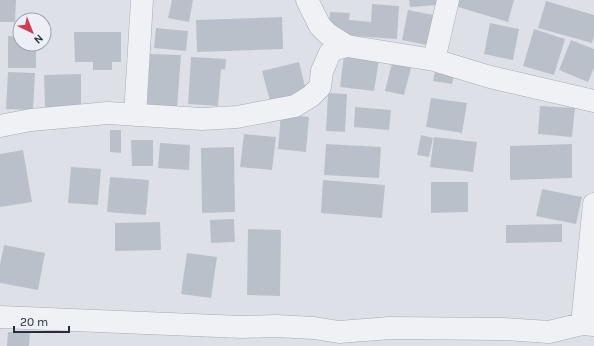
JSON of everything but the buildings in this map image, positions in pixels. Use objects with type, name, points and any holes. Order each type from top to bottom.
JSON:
[{"type":"street","points":[[135,115],[142,0]]},
{"type":"street","points":[[307,0],[320,26],[340,45],[434,60],[490,77],[594,101]]},
{"type":"street","points":[[434,60],[448,0]]},
{"type":"street","points":[[0,126],[31,120],[108,113],[202,118],[237,117],[295,106],[311,96],[320,87],[322,72],[330,53],[340,45]]},
{"type":"street","points":[[0,317],[242,327],[276,326],[314,328],[340,339],[390,328],[495,329],[549,339],[588,325],[594,204]]}]
